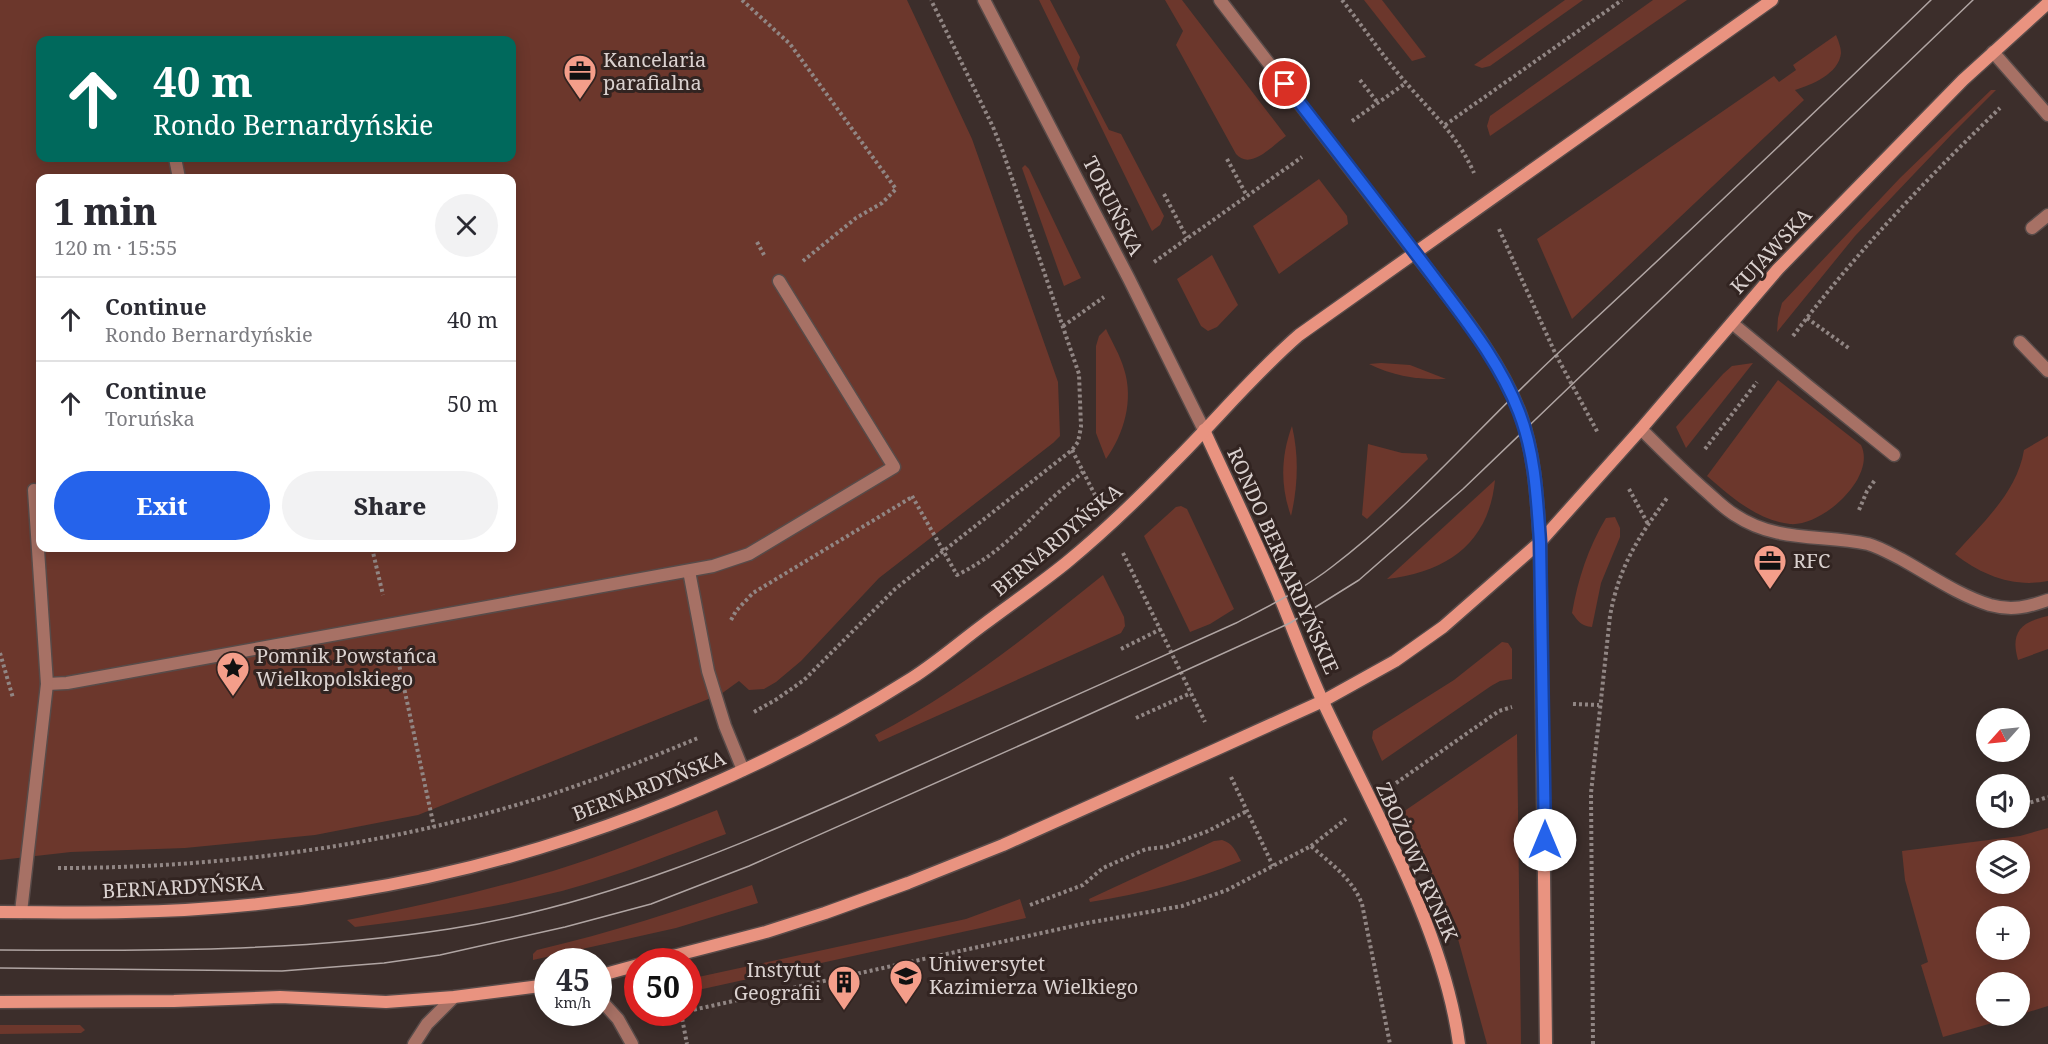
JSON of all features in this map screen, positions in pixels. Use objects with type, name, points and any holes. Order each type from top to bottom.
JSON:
[{"type":"main road","points":[[1204,430],[1255,375],[1299,334],[1772,0]]},
{"type":"main road","name":"KUJAWSKA","points":[[1540,542],[1641,429],[1778,269],[1963,80],[2048,3]]},
{"type":"main road","points":[[1414,252],[1485,348],[1514,398],[1530,450],[1540,542],[1546,1044]]},
{"type":"main road","name":"RONDO BERNARDYŃSKIE","points":[[1204,430],[1281,600],[1323,701],[1395,661],[1443,627],[1540,542]]},
{"type":"main road","name":"BERNARDYŃSKA","points":[[0,912],[129,912],[236,906],[348,892],[457,871],[541,847],[630,817],[743,770],[825,728],[914,677],[1065,564],[1110,525],[1204,430]]},
{"type":"main road","points":[[702,949],[766,932],[908,884],[1003,845],[1323,701]]},
{"type":"main road","name":"ZBOŻOWY RYNEK","points":[[1323,701],[1412,890],[1437,955],[1457,1025],[1459,1044]]},
{"type":"main road","points":[[0,1002],[174,1001],[280,997],[386,1002],[454,997],[534,987]]},
{"type":"street","name":"TORUŃSKA","points":[[984,0],[1124,269],[1204,430]]},
{"type":"street","points":[[1220,0],[1414,252]]},
{"type":"street","points":[[1993,52],[2048,115]]},
{"type":"street","points":[[2032,228],[2048,215]]},
{"type":"street","points":[[47,684],[67,683],[390,623],[689,571],[749,554],[894,468],[779,281]]},
{"type":"street","points":[[1732,323],[1894,455]]},
{"type":"street","points":[[2020,342],[2048,371]]},
{"type":"street","points":[[1641,429],[1685,473],[1735,516],[1753,524],[1793,537],[1870,544],[1968,596],[1991,605],[2012,609],[2025,608],[2048,600]]},
{"type":"street","points":[[34,490],[36,520]]},
{"type":"street","points":[[21,912],[47,684],[38,552]]},
{"type":"street","points":[[689,571],[708,671],[725,726],[743,770]]},
{"type":"street","points":[[414,1044],[427,1024],[454,997]]},
{"type":"street","points":[[612,1012],[632,1044]]},
{"type":"path","points":[[742,0],[790,44],[896,189],[882,203],[856,218],[779,281]]},
{"type":"path","points":[[749,715],[804,680],[895,589],[1072,450],[1080,435],[1081,382],[1063,326],[993,127],[931,0]]},
{"type":"path","points":[[1342,0],[1406,83],[1445,125],[1463,150]]},
{"type":"path","points":[[1445,125],[1622,0]]},
{"type":"path","points":[[1360,80],[1378,103]]},
{"type":"path","points":[[1368,110],[1406,83]]},
{"type":"path","points":[[1790,340],[1892,218],[2023,85]]},
{"type":"path","points":[[1161,257],[1306,154]]},
{"type":"path","points":[[1227,159],[1247,196]]},
{"type":"path","points":[[1164,194],[1187,238]]},
{"type":"path","points":[[1509,249],[1556,355],[1600,437]]},
{"type":"path","points":[[1063,326],[1098,301]]},
{"type":"path","points":[[1807,318],[1850,349]]},
{"type":"path","points":[[1701,454],[1760,379]]},
{"type":"path","points":[[1072,450],[1089,482]]},
{"type":"path","points":[[1845,541],[1867,491],[1894,455]]},
{"type":"path","points":[[915,503],[957,575],[980,564],[1022,529],[1049,501],[1083,472]]},
{"type":"path","points":[[1627,484],[1648,524]]},
{"type":"path","points":[[1593,1044],[1591,793],[1599,705],[1614,595],[1628,558],[1648,524],[1672,492]]},
{"type":"path","points":[[728,627],[736,611],[753,593],[912,497]]},
{"type":"path","points":[[1122,550],[1200,713]]},
{"type":"path","points":[[373,552],[434,827]]},
{"type":"path","points":[[1121,649],[1161,629]]},
{"type":"path","points":[[1136,718],[1191,693]]},
{"type":"path","points":[[751,703],[757,710]]},
{"type":"path","points":[[1567,704],[1599,705]]},
{"type":"path","points":[[1390,788],[1499,711],[1517,705]]},
{"type":"path","points":[[26,866],[95,868],[246,859],[341,846],[434,827],[559,792],[701,737]]},
{"type":"path","points":[[2030,802],[2048,796]]},
{"type":"path","points":[[1242,802],[1273,866]]},
{"type":"path","points":[[1030,905],[1083,885],[1103,868],[1146,849],[1165,847],[1208,831],[1247,811]]},
{"type":"path","points":[[702,1008],[1087,923],[1167,909],[1200,900],[1227,890],[1311,846],[1341,822]]},
{"type":"path","points":[[1311,846],[1357,890],[1362,904],[1390,1044]]},
{"type":"path","points":[[684,1026],[687,1044]]},
{"type":"shaded area","points":[[0,0],[907,0],[972,139],[1058,382],[1060,436],[879,578],[801,661],[764,689],[749,690],[739,681],[721,694],[418,815],[315,835],[185,848],[71,852],[0,860]]},
{"type":"shaded area","points":[[1039,0],[1050,0],[1080,57],[1077,69],[1109,130],[1121,134],[1164,216],[1160,225],[1152,231]]},
{"type":"shaded area","points":[[1165,0],[1182,0],[1286,136],[1262,155],[1248,160],[1236,154],[1176,45],[1183,31]]},
{"type":"shaded area","points":[[1364,0],[1382,0],[1426,57],[1412,61]]},
{"type":"shaded area","points":[[1565,0],[1583,0],[1490,66],[1482,68],[1474,65]]},
{"type":"shaded area","points":[[1653,0],[1687,0],[1490,136],[1487,126],[1490,116]]},
{"type":"shaded area","points":[[1836,35],[1841,53],[1830,73],[1816,82],[1795,90],[1804,100],[1572,319],[1537,239],[1774,76],[1779,82],[1796,70],[1793,65]]},
{"type":"shaded area","points":[[1991,90],[1996,90],[1855,236],[1777,332],[1782,303],[1900,178]]},
{"type":"shaded area","points":[[1025,165],[1029,169],[1081,278],[1064,286],[1022,168]]},
{"type":"shaded area","points":[[1319,179],[1347,216],[1348,224],[1279,274],[1253,226]]},
{"type":"shaded area","points":[[1212,255],[1238,305],[1217,327],[1208,331],[1201,326],[1177,279]]},
{"type":"shaded area","points":[[1106,329],[1122,364],[1128,393],[1126,416],[1122,428],[1106,459],[1096,433],[1096,346],[1099,336]]},
{"type":"shaded area","points":[[1753,363],[1686,448],[1676,427],[1732,366]]},
{"type":"shaded area","points":[[1369,364],[1410,365],[1446,379],[1406,376],[1387,372]]},
{"type":"shaded area","points":[[1778,380],[1861,445],[1864,458],[1854,485],[1844,498],[1831,509],[1803,523],[1790,524],[1766,518],[1735,499],[1707,476]]},
{"type":"shaded area","points":[[1292,426],[1297,471],[1291,516],[1285,493],[1283,471]]},
{"type":"shaded area","points":[[2048,436],[2048,581],[2023,583],[1987,574],[1955,554],[2006,494],[2020,466],[2024,450]]},
{"type":"shaded area","points":[[1368,444],[1402,453],[1426,454],[1428,459],[1367,519],[1362,515]]},
{"type":"shaded area","points":[[1495,480],[1491,502],[1484,521],[1474,537],[1461,550],[1446,561],[1428,569],[1387,579]]},
{"type":"shaded area","points":[[1181,506],[1187,509],[1234,609],[1210,624],[1190,632],[1144,536],[1176,507]]},
{"type":"shaded area","points":[[1615,517],[1620,528],[1620,537],[1601,583],[1592,627],[1585,626],[1572,613],[1577,588],[1584,564],[1600,529],[1606,518]]},
{"type":"shaded area","points":[[1103,575],[1124,617],[1125,626],[1121,633],[879,742],[875,735],[965,681]]},
{"type":"shaded area","points":[[2048,616],[2048,649],[2018,660],[2016,642],[2020,630],[2031,621]]},
{"type":"shaded area","points":[[1502,642],[1508,643],[1512,649],[1512,679],[1500,681],[1491,686],[1382,761],[1372,738],[1373,731],[1454,680]]},
{"type":"shaded area","points":[[1517,734],[1521,1044],[1487,1044],[1458,939],[1403,812]]},
{"type":"shaded area","points":[[717,810],[726,834],[583,885],[511,903],[433,916],[355,927],[347,920],[451,898],[553,871],[615,850]]},
{"type":"shaded area","points":[[2048,828],[2048,1006],[2030,1012],[2030,972],[1976,972],[1976,1026],[1982,1026],[1943,1037],[1921,965],[1928,962],[1905,880],[1902,851],[1976,842],[1976,894],[2030,894],[2030,840],[1989,840],[2020,836]]},
{"type":"shaded area","points":[[1222,840],[1232,846],[1241,861],[1167,886],[1090,902],[1089,899],[1214,841]]},
{"type":"shaded area","points":[[752,885],[758,903],[676,928],[587,948],[545,948],[645,921]]},
{"type":"shaded area","points":[[1020,899],[1026,918],[702,989],[702,976],[966,919]]},
{"type":"shaded area","points":[[0,1025],[80,1025],[85,1030],[81,1033],[0,1034]]},
{"type":"tram line","points":[[0,950],[169,950],[337,942],[449,929],[564,904],[620,888],[729,848],[978,740],[1236,623],[1286,597],[1322,574],[1391,517],[1528,382],[1931,0]]},
{"type":"tram line","points":[[0,968],[282,971],[384,963],[440,955],[565,927],[651,904],[749,866],[1290,623],[1359,580],[1463,489],[1973,0]]},
{"type":"place","name":"Kancelaria parafialna","points":[[580,100]]},
{"type":"place","name":"RFC","points":[[1770,590]]},
{"type":"place","name":"Pomnik Powstańca Wielkopolskiego","points":[[233,697]]},
{"type":"place","name":"Uniwersytet Kazimierza Wielkiego","points":[[906,1005]]},
{"type":"place","name":"Instytut Geografii","points":[[844,1011]]},
{"type":"route","points":[[1285,84],[1485,348],[1507,384],[1520,414],[1530,450],[1540,542],[1545,840]]}]
